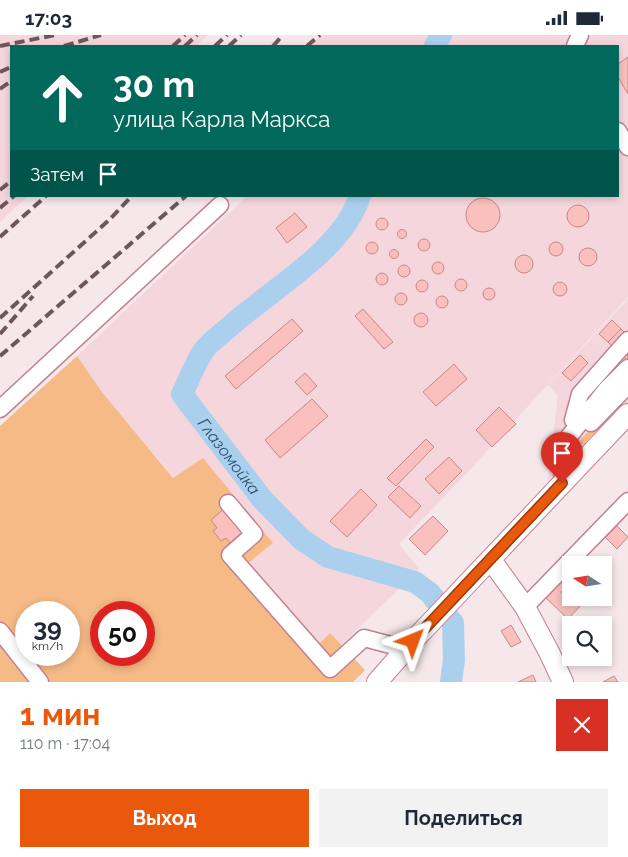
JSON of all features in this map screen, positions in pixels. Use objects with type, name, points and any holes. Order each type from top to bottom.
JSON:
[{"type":"main road","points":[[379,681],[409,645],[628,414]]},
{"type":"main road","points":[[490,560],[525,607],[549,651],[563,682]]},
{"type":"lane","points":[[619,133],[628,147]]},
{"type":"lane","points":[[0,409],[220,205]]},
{"type":"lane","points":[[562,483],[567,444],[580,394],[628,339]]},
{"type":"lane","points":[[573,420],[611,369],[628,354]]},
{"type":"lane","points":[[567,444],[606,390],[628,368]]},
{"type":"lane","points":[[567,444],[628,385]]},
{"type":"lane","points":[[525,607],[628,501]]},
{"type":"lane","points":[[228,503],[254,534],[230,555],[330,669],[364,638],[409,645]]},
{"type":"lane","points":[[0,631],[40,682]]},
{"type":"shaded area","points":[[0,35],[208,35],[197,45],[10,45],[10,197],[27,197],[0,222]]},
{"type":"shaded area","points":[[321,35],[628,35],[628,297],[399,544],[419,569],[341,645],[330,634],[316,647],[245,567],[273,543],[203,458],[174,478],[102,392],[77,356],[244,197],[619,197],[619,45],[311,45]]},
{"type":"shaded area","points":[[628,299],[628,414],[546,500],[558,395],[548,385]]},
{"type":"shaded area","points":[[77,356],[102,392],[173,478],[203,458],[273,543],[245,566],[316,647],[330,633],[365,670],[353,682],[0,682],[0,426]]},
{"type":"shaded area","points":[[628,391],[628,398],[582,444],[580,442],[581,439]]},
{"type":"building","points":[[628,57],[628,94],[619,79],[619,63]]},
{"type":"building","points":[[483,198],[495,203],[500,215],[495,227],[483,232],[471,227],[466,215],[471,203]]},
{"type":"building","points":[[578,205],[586,208],[589,216],[586,224],[578,227],[570,224],[567,216],[570,208]]},
{"type":"building","points":[[295,213],[307,227],[287,243],[276,228]]},
{"type":"building","points":[[382,218],[388,224],[382,230],[376,224]]},
{"type":"building","points":[[402,230],[406,234],[402,238],[398,234]]},
{"type":"building","points":[[424,239],[430,245],[424,251],[418,245]]},
{"type":"building","points":[[372,242],[378,248],[372,254],[366,248]]},
{"type":"building","points":[[553,242],[559,242],[563,249],[559,256],[553,256],[549,252],[549,246]]},
{"type":"building","points":[[588,248],[594,251],[597,257],[594,263],[588,266],[582,263],[579,257],[582,251]]},
{"type":"building","points":[[394,250],[398,254],[394,258],[390,254]]},
{"type":"building","points":[[524,255],[530,258],[533,264],[530,270],[524,273],[518,270],[515,264],[518,258]]},
{"type":"building","points":[[438,262],[444,268],[438,274],[432,268]]},
{"type":"building","points":[[404,265],[410,271],[404,277],[398,271]]},
{"type":"building","points":[[382,273],[388,279],[382,285],[376,279]]},
{"type":"building","points":[[461,279],[467,285],[461,291],[455,285]]},
{"type":"building","points":[[422,280],[428,286],[422,292],[416,286]]},
{"type":"building","points":[[557,282],[563,282],[567,289],[563,296],[557,296],[553,292],[553,286]]},
{"type":"building","points":[[489,288],[495,294],[489,300],[483,294]]},
{"type":"building","points":[[401,293],[407,299],[401,305],[395,299]]},
{"type":"building","points":[[442,296],[448,302],[442,308],[436,302]]},
{"type":"building","points":[[363,309],[393,342],[384,349],[355,316]]},
{"type":"building","points":[[418,313],[424,313],[428,320],[424,327],[418,327],[414,323],[414,317]]},
{"type":"building","points":[[292,319],[303,331],[236,389],[225,376]]},
{"type":"building","points":[[612,320],[621,329],[608,342],[599,334]]},
{"type":"building","points":[[621,329],[628,336],[628,361],[608,342]]},
{"type":"building","points":[[580,355],[588,363],[571,381],[562,373]]},
{"type":"building","points":[[454,364],[467,379],[436,406],[423,392]]},
{"type":"building","points":[[305,373],[317,386],[307,395],[295,382]]},
{"type":"building","points":[[312,399],[328,416],[280,458],[265,440]]},
{"type":"building","points":[[499,407],[516,424],[492,447],[476,430]]},
{"type":"building","points":[[426,439],[434,447],[396,486],[387,478]]},
{"type":"building","points":[[449,457],[462,471],[439,494],[425,479]]},
{"type":"building","points":[[399,486],[421,506],[410,518],[388,497]]},
{"type":"building","points":[[361,489],[377,505],[347,537],[330,521]]},
{"type":"building","points":[[226,507],[245,530],[230,543],[226,538],[221,541],[213,531],[217,528],[211,520]]},
{"type":"building","points":[[433,516],[448,531],[425,555],[409,539]]},
{"type":"building","points":[[617,526],[628,537],[617,549],[605,537]]},
{"type":"building","points":[[561,580],[562,606],[580,606],[571,616],[565,616],[545,597]]},
{"type":"building","points":[[511,625],[521,642],[511,647],[501,631]]},
{"type":"building","points":[[533,675],[536,682],[518,682]]},
{"type":"building","points":[[614,676],[618,682],[603,682]]},
{"type":"waterway","name":"Глазомойка","points":[[436,45],[441,35]]},
{"type":"waterway","name":"Глазомойка","points":[[360,197],[351,216],[321,253],[244,314],[206,347],[182,394],[262,499],[301,539],[328,557],[415,582],[430,593],[453,623],[454,660],[451,682]]},
{"type":"railway","points":[[0,46],[55,35]]},
{"type":"railway","points":[[67,45],[101,35]]},
{"type":"railway","points":[[174,45],[185,35]]},
{"type":"railway","points":[[186,45],[197,35]]},
{"type":"railway","points":[[216,45],[227,35]]},
{"type":"railway","points":[[230,45],[241,35]]},
{"type":"railway","points":[[274,45],[283,35]]},
{"type":"railway","points":[[308,45],[320,35]]},
{"type":"railway","points":[[0,72],[10,67]]},
{"type":"railway","points":[[0,89],[10,82]]},
{"type":"railway","points":[[0,190],[10,182]]},
{"type":"railway","points":[[0,208],[13,197]]},
{"type":"railway","points":[[0,237],[45,197]]},
{"type":"railway","points":[[0,318],[108,221],[131,197]]},
{"type":"railway","points":[[0,356],[185,197]]},
{"type":"railway","points":[[0,334],[33,296]]},
{"type":"route","points":[[413,641],[562,483]]}]
